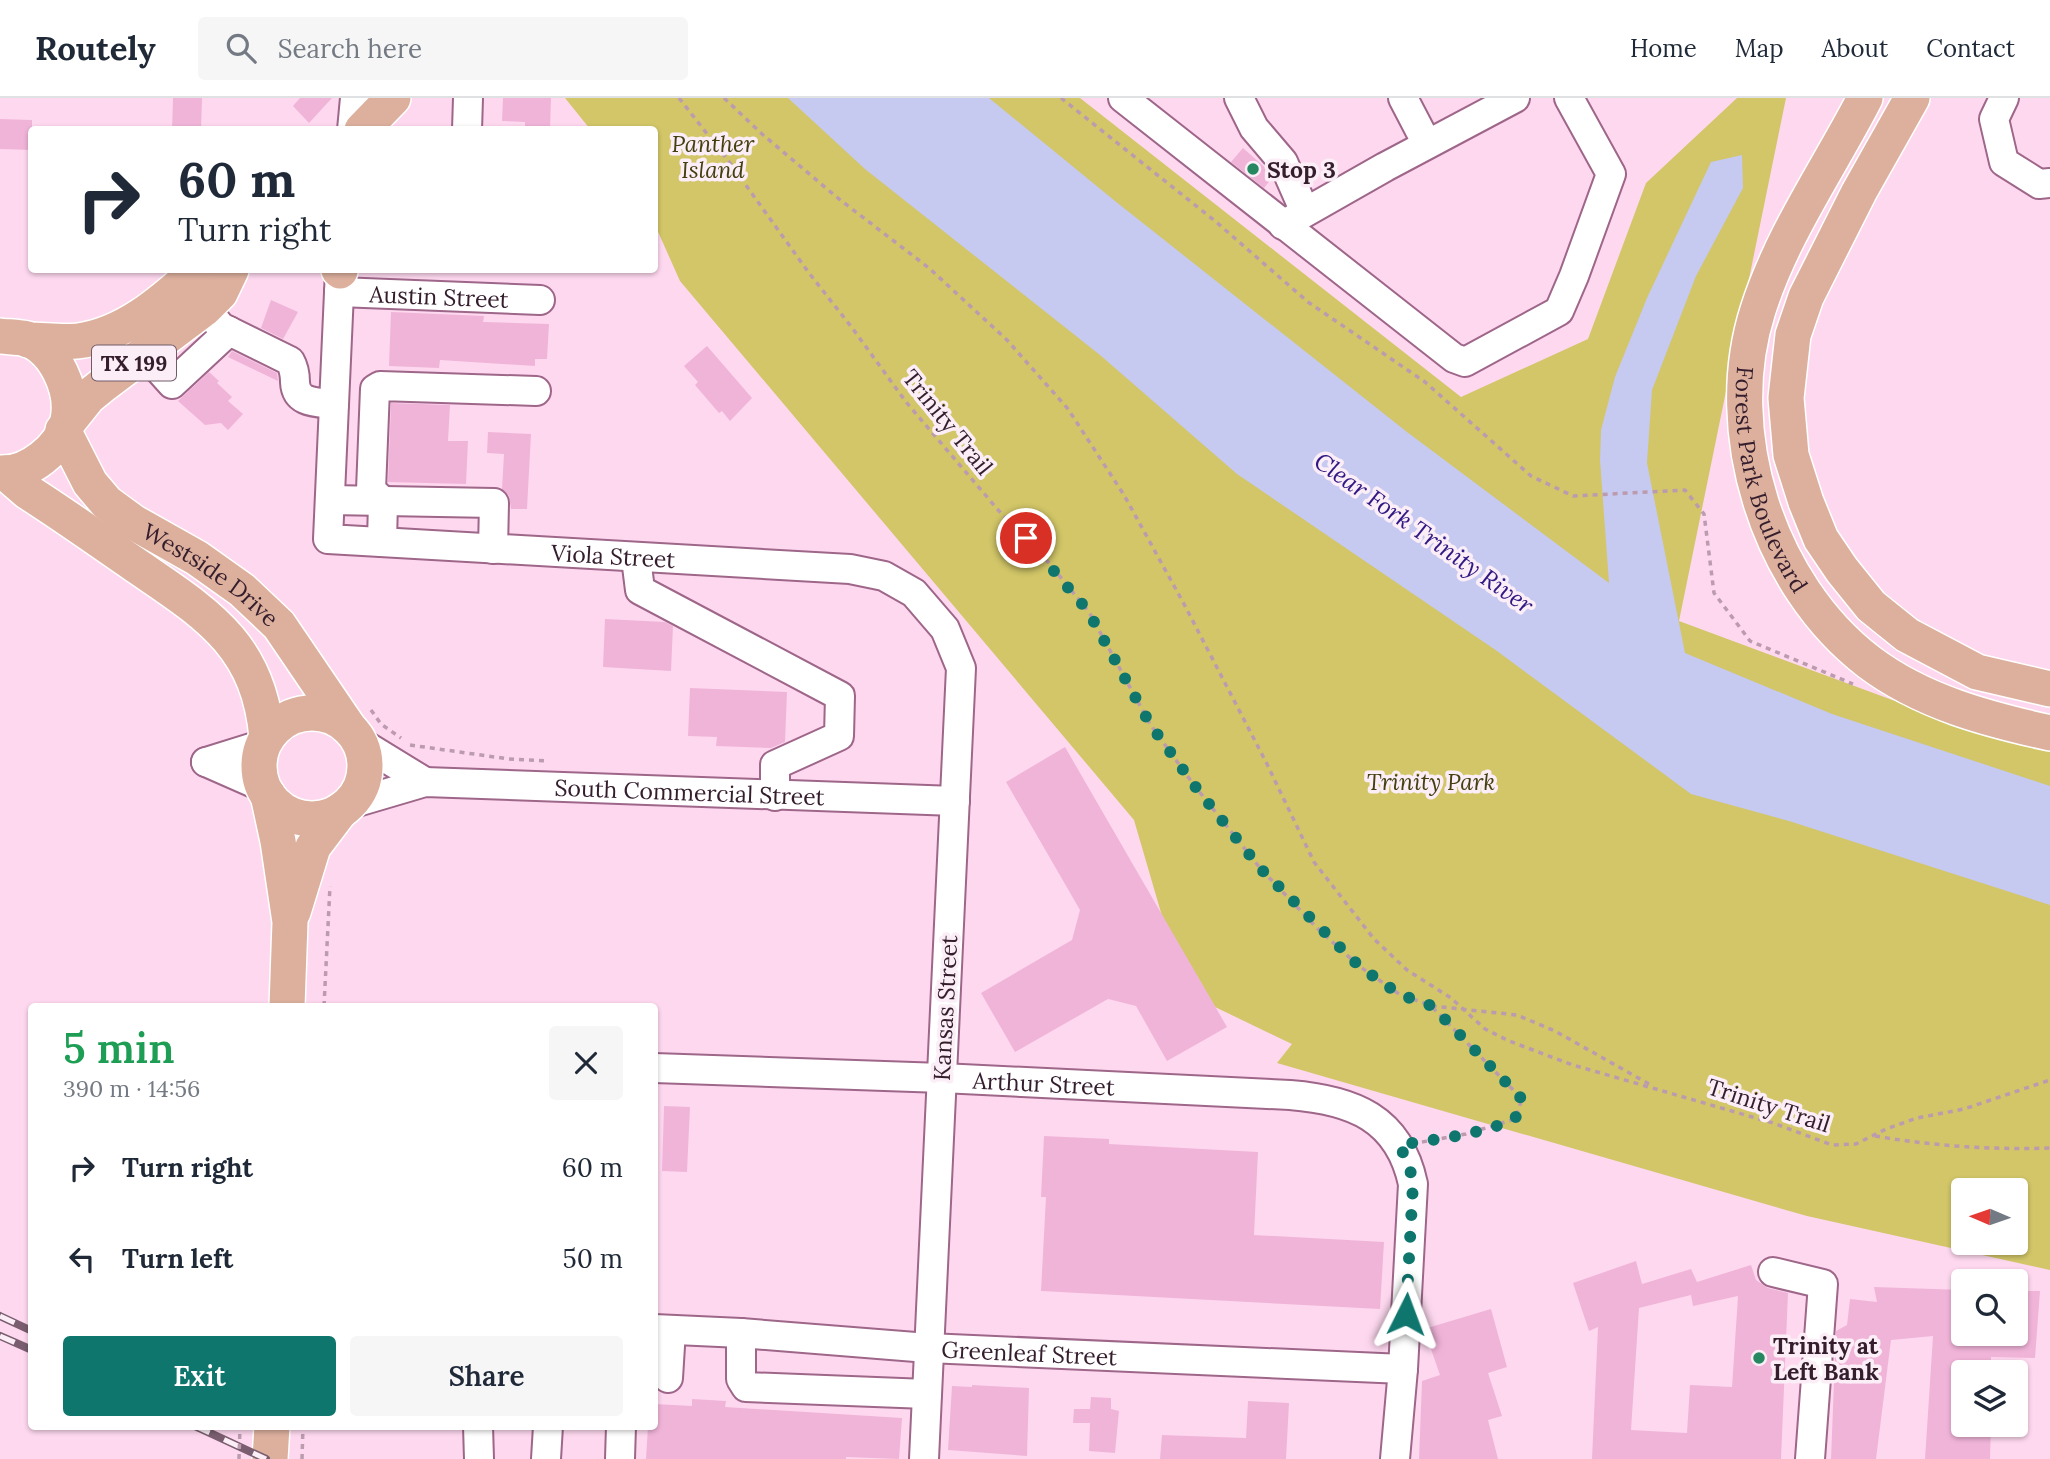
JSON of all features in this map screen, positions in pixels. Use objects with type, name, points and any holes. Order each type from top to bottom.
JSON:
[{"type":"main road","points":[[366,126],[393,98]]},
{"type":"main road","name":"Forest Park Boulevard","points":[[1912,98],[1858,192],[1806,297],[1797,323],[1793,335],[1786,398],[1791,455],[1821,539],[1871,606],[1907,635],[1977,672],[2050,689]]},
{"type":"main road","name":"Forest Park Boulevard","points":[[1864,99],[1779,256],[1758,310],[1748,354],[1745,396],[1751,458],[1757,487],[1776,541],[1802,590],[1835,631],[1869,662],[1914,689],[1951,706],[1992,720],[2050,733]]},
{"type":"main road","name":"TX 199","points":[[12,334],[78,341],[123,326],[152,309],[194,273]]},
{"type":"main road","name":"TX 199","points":[[66,426],[88,397],[145,354],[217,319],[220,293],[230,273]]},
{"type":"main road","points":[[3,473],[36,463],[52,449],[66,426],[66,386],[56,365],[45,352],[12,334]]},
{"type":"main road","name":"Westside Drive","points":[[66,426],[90,483],[107,503],[133,522],[197,558],[242,590],[279,625],[358,724]]},
{"type":"main road","name":"Westside Drive","points":[[3,473],[216,623],[249,667],[261,696],[265,741]]},
{"type":"main road","points":[[287,1003],[290,922],[278,841],[259,774],[259,757],[265,741],[275,727],[289,718],[306,713],[323,714],[358,724],[364,774],[359,789],[313,848],[290,922]]},
{"type":"main road","points":[[266,792],[273,803],[299,818],[330,816],[344,808]]},
{"type":"main road","points":[[270,1459],[272,1430]]},
{"type":"street","points":[[352,126],[355,98]]},
{"type":"street","points":[[467,126],[468,98]]},
{"type":"street","points":[[1123,98],[1294,218],[1454,358],[1465,362],[1559,311],[1574,276],[1611,174],[1569,98]]},
{"type":"street","points":[[1239,98],[1254,128],[1283,162],[1294,218]]},
{"type":"street","points":[[1403,98],[1427,144]]},
{"type":"street","points":[[1294,218],[1515,98]]},
{"type":"street","points":[[2004,98],[1994,119],[2004,162],[2039,184],[2050,183]]},
{"type":"street","points":[[340,276],[330,500],[494,503],[492,549]]},
{"type":"street","name":"Austin Street","points":[[340,276],[540,300]]},
{"type":"street","points":[[217,319],[290,361],[295,369],[295,388],[303,400],[335,397],[380,386],[536,391]]},
{"type":"street","points":[[375,389],[371,490],[383,501],[382,542]]},
{"type":"street","points":[[333,440],[373,441]]},
{"type":"street","name":"Viola Street","points":[[330,500],[328,539],[850,569],[884,576],[895,583]]},
{"type":"street","points":[[636,558],[640,590],[841,696],[839,736],[775,765],[775,796]]},
{"type":"street","name":"Kansas Street","points":[[895,583],[914,593],[945,629],[961,668],[924,1459]]},
{"type":"street","name":"South Commercial Street","points":[[358,724],[425,782]]},
{"type":"street","points":[[265,741],[206,762],[266,792]]},
{"type":"street","name":"South Commercial Street","points":[[344,808],[425,782],[955,801]]},
{"type":"street","name":"Arthur Street","points":[[658,1068],[942,1078],[1312,1097],[1351,1107],[1392,1136]]},
{"type":"street","points":[[1392,1136],[1409,1164],[1413,1184],[1403,1369],[1395,1459]]},
{"type":"street","points":[[1773,1272],[1823,1284],[1810,1459]]},
{"type":"street","points":[[663,1330],[668,1378]]},
{"type":"street","name":"Greenleaf Street","points":[[663,1330],[741,1333],[928,1348],[1403,1369]]},
{"type":"street","points":[[741,1333],[740,1379],[746,1387],[927,1394]]},
{"type":"street","points":[[478,1430],[479,1459]]},
{"type":"street","points":[[546,1459],[548,1430]]},
{"type":"street","points":[[620,1459],[621,1430]]},
{"type":"path","name":"Trinity Trail","points":[[678,98],[730,163],[808,273],[906,402],[999,511],[1040,552],[1088,611],[1150,724],[1260,868],[1359,966],[1399,994],[1432,1006],[1517,1015],[1578,1043],[1654,1087]]},
{"type":"path","name":"Trinity Trail","points":[[724,98],[839,199],[929,268],[1007,340],[1068,409],[1124,495],[1177,592],[1267,764],[1314,862],[1374,939],[1407,970],[1451,998],[1485,1029],[1573,1065],[1773,1123],[1832,1145],[1856,1144],[1916,1118],[1964,1109],[2050,1080]]},
{"type":"path","points":[[1061,98],[1215,221],[1308,302],[1425,383],[1531,476],[1573,496],[1661,490]]},
{"type":"path","points":[[358,724],[381,724],[411,745],[509,760],[550,761]]},
{"type":"path","points":[[324,1003],[330,884]]},
{"type":"path","points":[[1392,1136],[1466,1134],[1498,1126],[1515,1119],[1522,1099],[1432,1006]]},
{"type":"path","name":"Trinity Trail","points":[[1873,1135],[1929,1145],[2010,1150],[2050,1148]]},
{"type":"path","points":[[239,1459],[240,1430]]},
{"type":"path","points":[[302,1459],[303,1430]]},
{"type":"green space","name":"Trinity Park","points":[[565,98],[1080,98],[1461,397],[1588,339],[1646,183],[1737,98],[1786,98],[1679,621],[1968,728],[2050,744],[2050,1270],[1982,1255],[2028,1255],[2028,1178],[1951,1178],[1951,1248],[1807,1216],[1277,1063],[1292,1044],[1215,1007],[1162,916],[1134,820],[680,281],[658,232],[658,126],[588,126]]},
{"type":"water","name":"Clear Fork Trinity River","points":[[788,98],[989,98],[1407,432],[1609,583],[1600,460],[1601,430],[1615,377],[1647,298],[1711,162],[1742,155],[1743,188],[1696,276],[1652,390],[1647,463],[1685,653],[1832,714],[2050,786],[2050,905],[1789,821],[1691,794],[1497,651],[1237,474],[1100,355],[865,169]]},
{"type":"building","points":[[173,98],[202,98],[201,126],[172,126]]},
{"type":"building","points":[[300,98],[332,98],[309,123],[293,106]]},
{"type":"building","points":[[503,98],[551,98],[550,126],[525,126],[525,122],[502,121]]},
{"type":"building","points":[[0,119],[32,120],[32,126],[28,126],[28,150],[0,149]]},
{"type":"building","name":"Stop 3","points":[[1243,148],[1269,171],[1272,178],[1264,188],[1231,162]]},
{"type":"building","points":[[271,300],[298,312],[283,339],[261,328]]},
{"type":"building","points":[[391,312],[484,316],[483,322],[549,324],[547,359],[535,359],[535,366],[440,360],[439,368],[389,366]]},
{"type":"building","points":[[707,346],[752,398],[730,421],[722,411],[719,413],[695,385],[698,382],[684,366]]},
{"type":"building","points":[[232,351],[277,373],[278,381],[228,357]]},
{"type":"building","points":[[209,372],[232,397],[228,401],[243,414],[228,430],[221,423],[205,425],[178,401]]},
{"type":"building","points":[[391,403],[450,405],[448,441],[468,441],[466,484],[388,482]]},
{"type":"building","points":[[488,432],[531,434],[527,509],[511,509],[509,496],[502,489],[504,454],[487,453]]},
{"type":"building","points":[[605,619],[665,622],[673,626],[671,671],[603,667]]},
{"type":"building","points":[[690,688],[787,692],[785,742],[771,748],[716,746],[717,737],[688,736]]},
{"type":"building","points":[[1065,747],[1227,1027],[1167,1061],[1136,1006],[1108,999],[1015,1052],[981,993],[1072,940],[1080,910],[1006,782]]},
{"type":"building","points":[[664,1106],[690,1107],[687,1172],[662,1171]]},
{"type":"building","points":[[1044,1136],[1109,1139],[1109,1144],[1258,1152],[1254,1235],[1384,1242],[1380,1309],[1041,1291],[1046,1197],[1041,1197]]},
{"type":"building","name":"Trinity at Left Bank","points":[[1636,1261],[1642,1284],[1691,1269],[1697,1282],[1751,1265],[1756,1280],[1768,1288],[1788,1293],[1781,1459],[1592,1459],[1598,1327],[1589,1331],[1573,1283]],"holes":[[[1691,1295],[1693,1306],[1738,1296],[1732,1387],[1690,1385],[1687,1433],[1631,1430],[1639,1308]]]},
{"type":"building","points":[[1874,1287],[1951,1290],[1951,1346],[2028,1346],[2028,1291],[2040,1291],[2035,1358],[1951,1360],[1951,1437],[1991,1437],[1990,1459],[1925,1459],[1933,1336],[1891,1340],[1876,1459],[1831,1459],[1836,1331],[1847,1325],[1850,1299],[1877,1302]]},
{"type":"building","points":[[1491,1309],[1507,1367],[1488,1373],[1502,1416],[1488,1420],[1498,1459],[1419,1459],[1422,1381],[1440,1375],[1424,1329]]},
{"type":"building","points":[[952,1386],[1029,1388],[1027,1456],[948,1450]]},
{"type":"building","points":[[1091,1397],[1111,1398],[1111,1409],[1119,1411],[1115,1453],[1089,1451],[1090,1423],[1073,1423],[1074,1409],[1090,1409]]},
{"type":"building","points":[[692,1399],[726,1401],[725,1407],[902,1418],[899,1459],[646,1459],[648,1430],[658,1430],[658,1404],[692,1406]]},
{"type":"building","points":[[1248,1401],[1289,1403],[1286,1459],[1160,1459],[1162,1435],[1246,1438]]},
{"type":"railway","points":[[0,1316],[28,1329]]},
{"type":"railway","points":[[0,1336],[28,1348]]},
{"type":"railway","points":[[204,1430],[266,1459]]},
{"type":"place","name":"Stop 3","points":[[1253,169]]},
{"type":"place","name":"Trinity at Left Bank","points":[[1759,1358]]},
{"type":"route","points":[[1026,538],[1088,611],[1150,724],[1260,868],[1317,928],[1359,966],[1399,994],[1432,1006],[1522,1099],[1515,1119],[1498,1126],[1399,1145],[1409,1164],[1413,1184],[1406,1314]]},
{"type":"park label","name":"Panther Island","points":[[713,156]]}]
